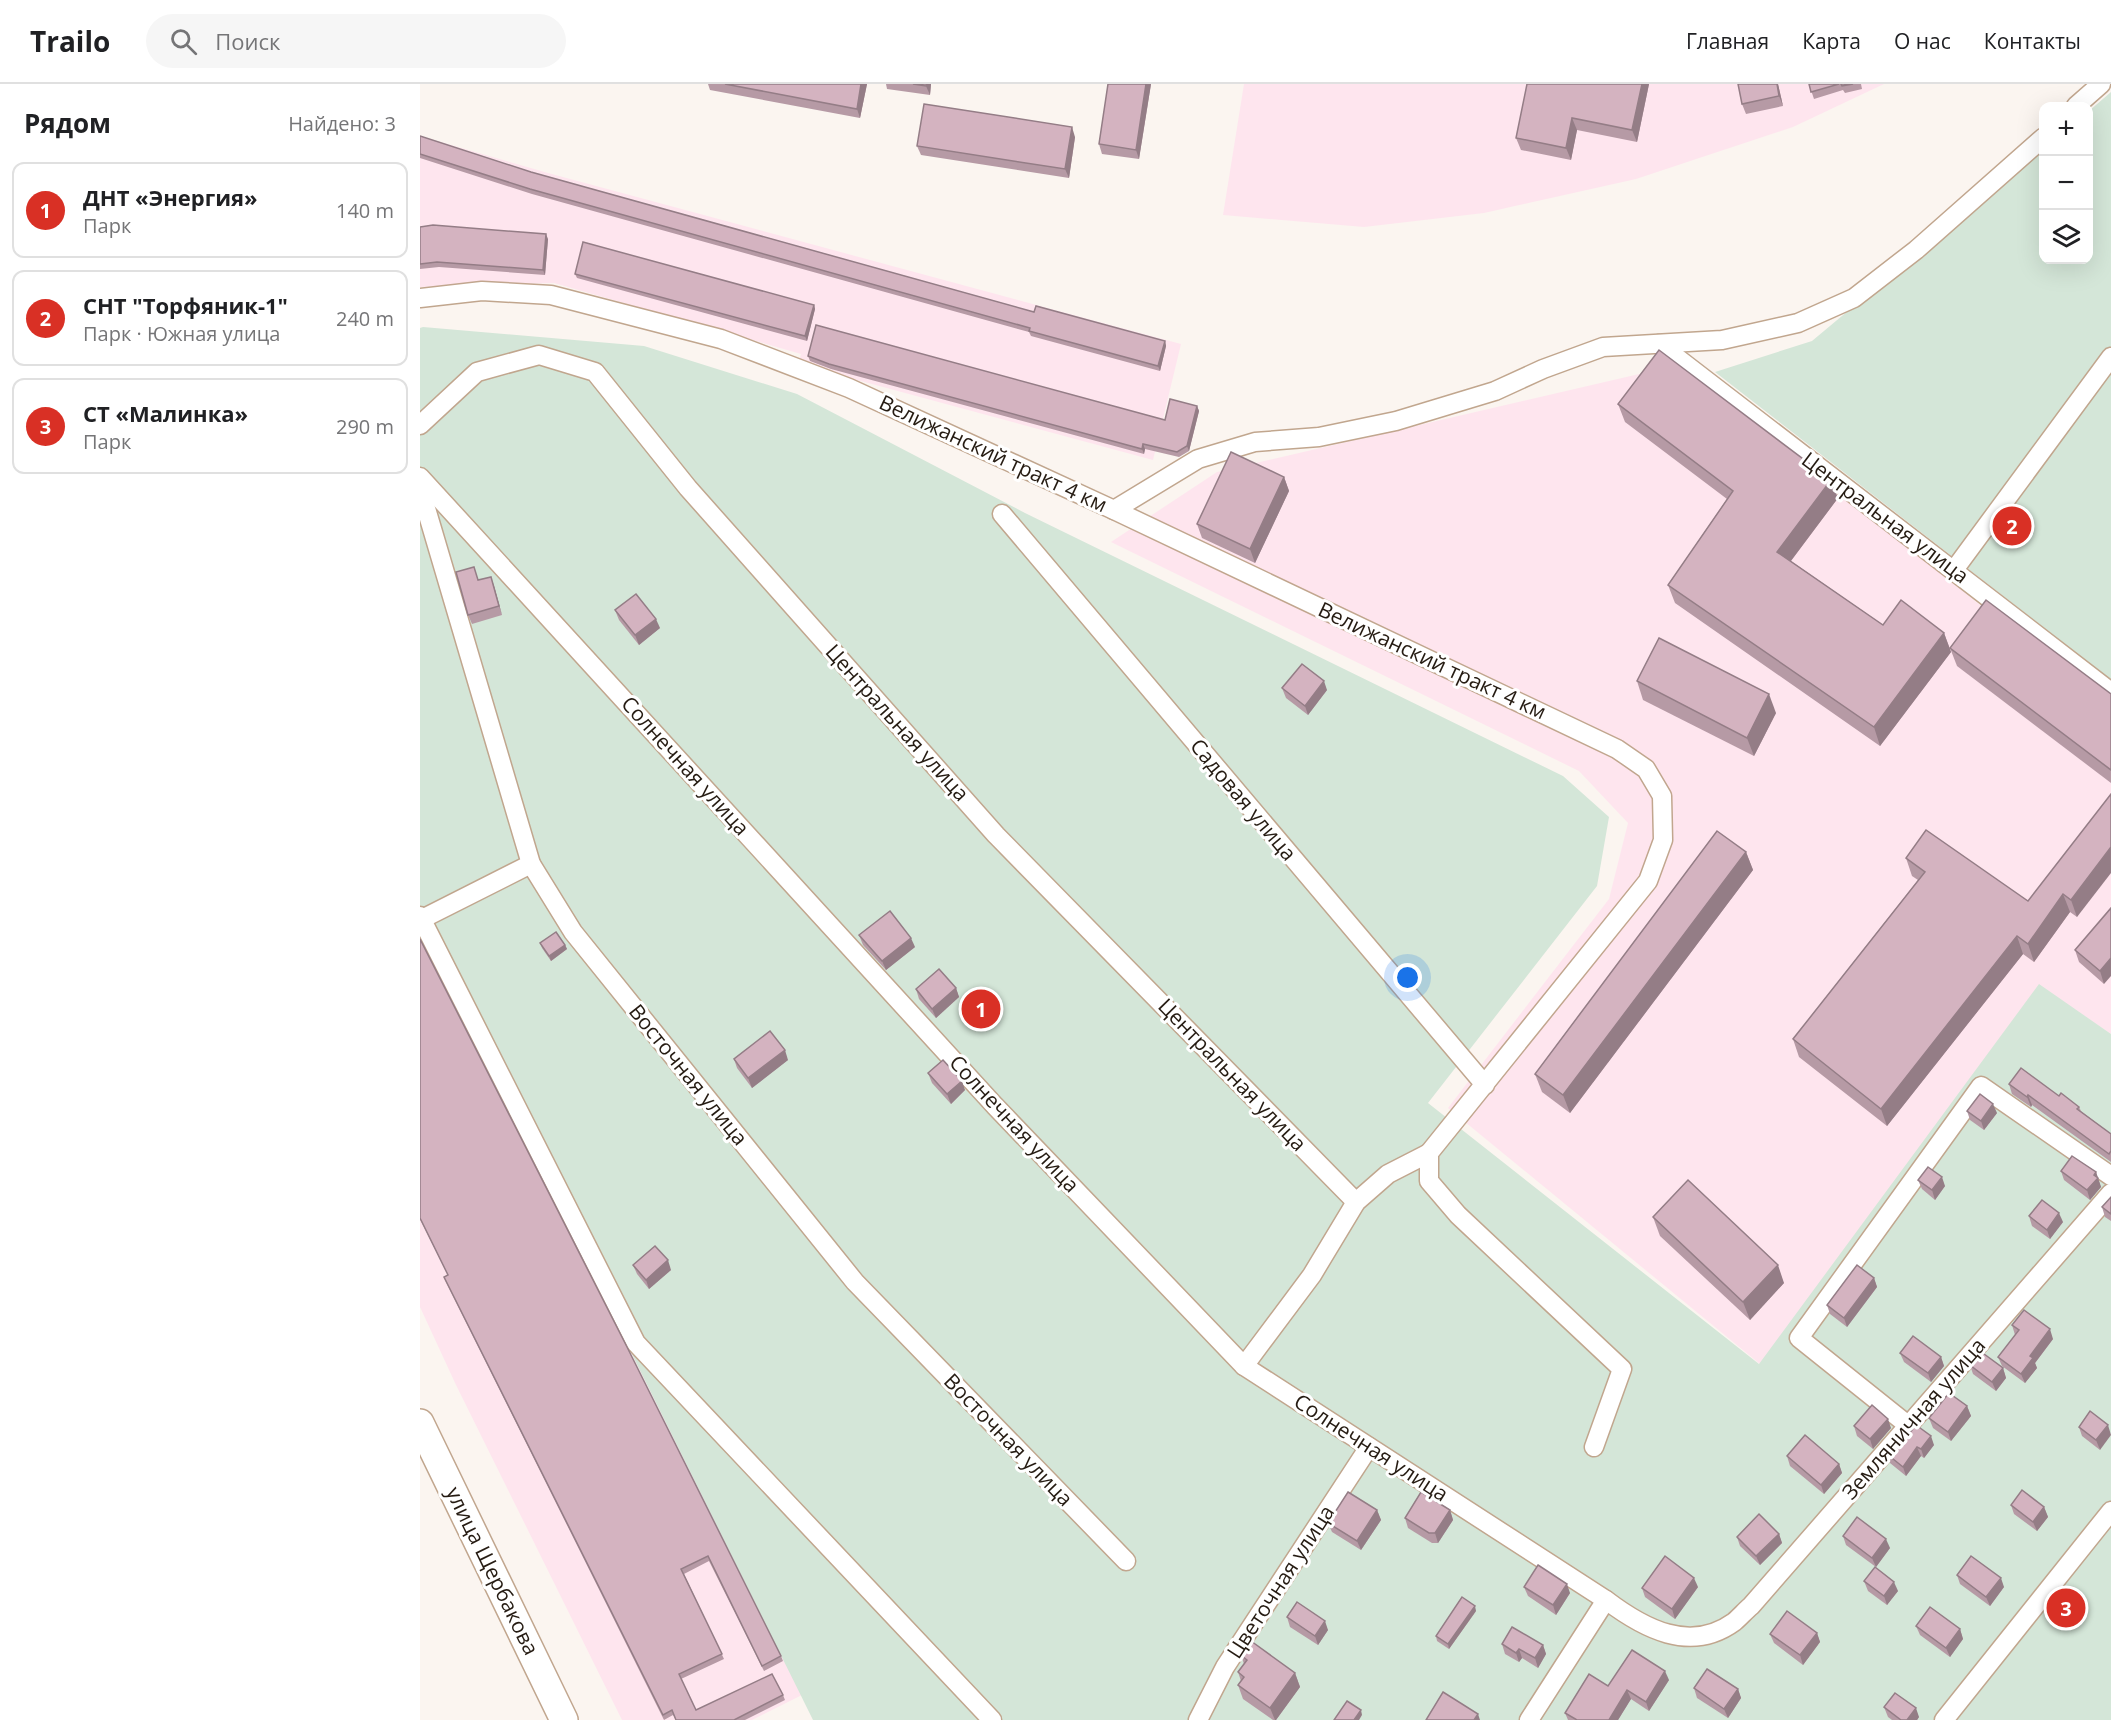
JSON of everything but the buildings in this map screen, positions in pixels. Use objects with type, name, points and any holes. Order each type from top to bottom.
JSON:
[{"type":"main road","name":"улица Щербакова","points":[[420,1423],[564,1720]]},
{"type":"street","points":[[2081,102],[2101,84]]},
{"type":"street","points":[[1114,510],[1198,459],[1255,442],[1319,437],[1396,421],[1496,391],[1543,369],[1603,347],[1722,340],[1798,323],[1854,298],[1916,250],[2039,141]]},
{"type":"street","name":"Велижанский тракт 4 км","points":[[420,298],[482,291],[551,295],[721,339],[849,388],[1114,510],[1617,749],[1646,769],[1662,796],[1663,840],[1648,881],[1429,1153]]},
{"type":"street","name":"Центральная улица","points":[[1659,344],[2111,692]]},
{"type":"street","name":"Центральная улица","points":[[420,425],[477,372],[539,355],[595,372],[688,488],[996,835],[1356,1202]]},
{"type":"street","points":[[1954,570],[2111,357]]},
{"type":"street","name":"Солнечная улица","points":[[420,477],[995,1106],[1244,1366],[1626,1615],[1657,1630],[1683,1636],[1709,1634]]},
{"type":"street","name":"Восточная улица","points":[[420,488],[531,864],[573,932],[855,1282],[1126,1561]]},
{"type":"street","name":"Садовая улица","points":[[1002,514],[1485,1085]]},
{"type":"street","points":[[531,864],[421,917],[636,1342],[992,1720]]},
{"type":"street","points":[[1909,1426],[1799,1338],[1981,1086],[2111,1176]]},
{"type":"street","points":[[1244,1366],[1312,1275],[1356,1202],[1388,1174],[1429,1153],[1430,1180],[1458,1215],[1622,1369],[1593,1447]]},
{"type":"street","name":"Земляничная улица","points":[[1709,1634],[1733,1623],[1751,1606],[2111,1192]]},
{"type":"street","name":"Цветочная улица","points":[[1198,1720],[1225,1667],[1369,1447]]},
{"type":"street","points":[[1944,1720],[2111,1511]]},
{"type":"street","points":[[1529,1720],[1606,1600]]},
{"type":"shaded area","points":[[1244,84],[1884,84],[1793,127],[1636,179],[1484,213],[1364,227],[1223,215]]},
{"type":"shaded area","points":[[420,136],[548,173],[1181,344],[1153,460],[798,364],[801,354],[554,283],[420,287]]},
{"type":"shaded area","points":[[1665,368],[1707,382],[2111,712],[2111,1034],[2039,985],[1760,1364],[1448,1108],[1609,899],[1628,823],[1579,771],[1111,542],[1217,472]]},
{"type":"shaded area","points":[[420,926],[802,1695],[752,1720],[622,1720],[456,1385],[420,1307]]},
{"type":"green space","points":[[2111,92],[2111,680],[1715,372],[1812,341],[2039,151],[2039,264],[2093,264],[2093,108]]},
{"type":"green space","points":[[420,328],[644,346],[797,394],[1025,513],[1563,776],[1609,817],[1597,886],[1428,1103],[1759,1364],[2039,984],[2111,1034],[2111,1720],[813,1720],[420,926]]},
{"type":"place","name":"СНТ \"Торфяник-1\"","points":[[2012,526]]},
{"type":"place","name":"ДНТ «Энергия»","points":[[981,1009]]},
{"type":"place","name":"CТ «Малинка»","points":[[2066,1608]]}]
